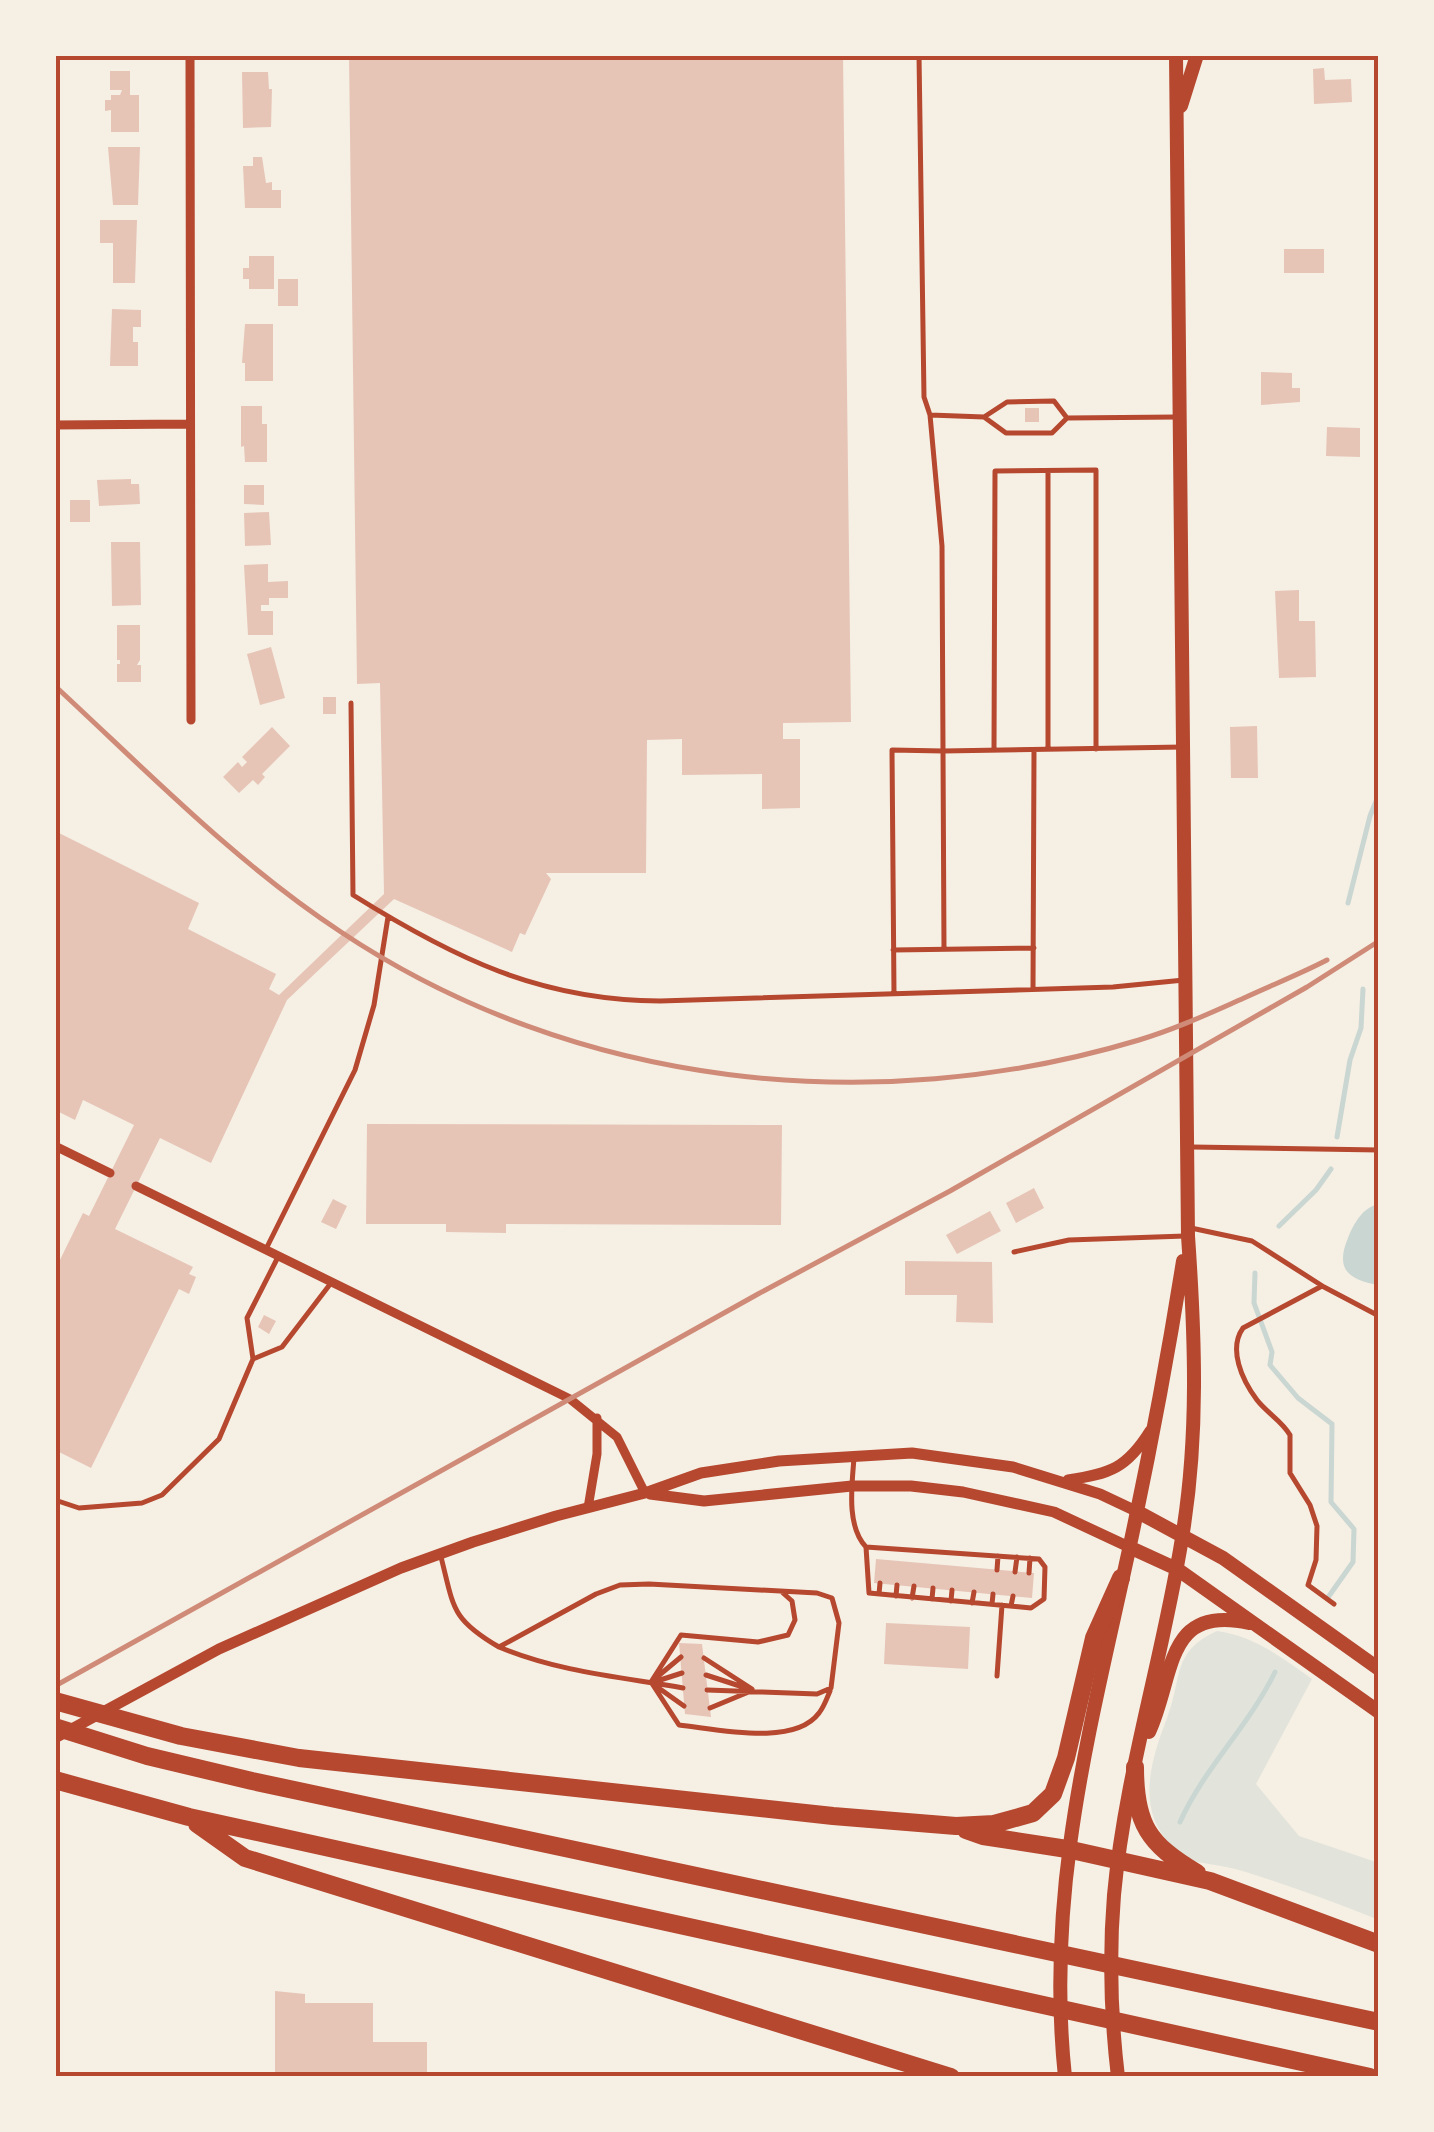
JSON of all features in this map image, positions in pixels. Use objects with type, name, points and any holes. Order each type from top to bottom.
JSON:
[{"type":"highway","points":[[55,1701],[181,1736],[318,1760],[956,1826],[1019,1818],[1041,1808],[1053,1794],[1066,1758],[1094,1638],[1121,1578]]},
{"type":"highway","points":[[55,1727],[147,1756],[1379,2022]]},
{"type":"highway","points":[[1136,1761],[1137,1804],[1147,1832],[1175,1860],[1210,1881]]},
{"type":"highway","points":[[55,1780],[188,1818],[1370,2077]]},
{"type":"highway","points":[[188,1818],[245,1858],[951,2077]]},
{"type":"highway","points":[[956,1826],[983,1836],[1068,1849],[1210,1881],[1379,1944]]},
{"type":"main road","points":[[1118,2077],[1112,1977],[1118,1859],[1183,1536],[1190,1484],[1196,1352],[1188,1232],[1176,55]]},
{"type":"main road","points":[[1177,121],[1197,55]]},
{"type":"main road","points":[[1064,2077],[1059,1944],[1074,1804],[1130,1546],[1188,1232]]},
{"type":"main road","points":[[1136,1511],[1223,1558],[1379,1669]]},
{"type":"main road","points":[[1130,1546],[1177,1569],[1379,1712]]},
{"type":"main road","points":[[1136,1761],[1152,1728],[1178,1648],[1191,1629],[1218,1618],[1260,1626]]},
{"type":"street","points":[[190,55],[191,720]]},
{"type":"street","points":[[55,424],[190,424]]},
{"type":"street","points":[[55,1146],[110,1173]]},
{"type":"street","points":[[136,1186],[570,1399],[617,1437],[646,1494]]},
{"type":"street","points":[[588,1508],[597,1454],[597,1418]]},
{"type":"street","points":[[1062,1480],[1091,1476],[1125,1463],[1152,1427]]},
{"type":"street","points":[[55,1738],[219,1649],[322,1602],[440,1554],[646,1494],[701,1472],[779,1461],[912,1453],[965,1459],[1062,1480],[1136,1511]]},
{"type":"street","points":[[646,1494],[704,1501],[852,1486],[911,1486],[1008,1500],[1054,1512],[1130,1546]]},
{"type":"lane","points":[[919,55],[924,397],[930,414],[942,546],[944,949]]},
{"type":"lane","points":[[984,417],[1007,402],[1054,401],[1067,418]]},
{"type":"lane","points":[[930,414],[984,417],[1006,433],[1052,433],[1067,418],[1180,417]]},
{"type":"lane","points":[[994,750],[995,471],[1096,470],[1096,749]]},
{"type":"lane","points":[[1048,471],[1048,750]]},
{"type":"lane","points":[[352,703],[353,895],[493,970],[577,995],[660,1001],[1148,985],[1187,980]]},
{"type":"lane","points":[[894,993],[892,750],[1184,747]]},
{"type":"lane","points":[[1032,989],[1034,750]]},
{"type":"lane","points":[[266,1250],[366,1041],[388,917]]},
{"type":"lane","points":[[893,950],[1034,948]]},
{"type":"lane","points":[[1188,1147],[1379,1150]]},
{"type":"lane","points":[[1014,1252],[1069,1240],[1188,1232],[1252,1240],[1322,1286],[1379,1316]]},
{"type":"lane","points":[[55,1500],[79,1508],[121,1507],[162,1494],[219,1439],[253,1358],[247,1318],[278,1257]]},
{"type":"lane","points":[[253,1358],[282,1347],[330,1283]]},
{"type":"lane","points":[[1322,1286],[1259,1318],[1236,1338],[1235,1352],[1256,1398],[1290,1435],[1290,1473],[1310,1505],[1316,1526],[1316,1560],[1308,1585],[1334,1604]]},
{"type":"lane","points":[[854,1455],[854,1522],[866,1547],[1039,1559],[1045,1567],[1044,1599],[1032,1608],[870,1594],[866,1547]]},
{"type":"lane","points":[[882,1559],[883,1548]]},
{"type":"lane","points":[[900,1550],[900,1561]]},
{"type":"lane","points":[[916,1562],[917,1551]]},
{"type":"lane","points":[[936,1564],[937,1552]]},
{"type":"lane","points":[[440,1554],[454,1606],[468,1630],[532,1661],[583,1674],[683,1688]]},
{"type":"lane","points":[[956,1566],[957,1554]]},
{"type":"lane","points":[[976,1568],[978,1555]]},
{"type":"lane","points":[[996,1570],[998,1556]]},
{"type":"lane","points":[[1015,1572],[1018,1558]]},
{"type":"lane","points":[[1029,1573],[1030,1558]]},
{"type":"lane","points":[[879,1594],[880,1583]]},
{"type":"lane","points":[[500,1647],[596,1594],[620,1585],[817,1593],[832,1598],[839,1622],[831,1688],[818,1715],[796,1730],[770,1734],[679,1725],[651,1682]]},
{"type":"lane","points":[[896,1596],[897,1585]]},
{"type":"lane","points":[[912,1598],[914,1586]]},
{"type":"lane","points":[[932,1599],[933,1588]]},
{"type":"lane","points":[[951,1601],[952,1590]]},
{"type":"lane","points":[[651,1682],[682,1635],[758,1642],[788,1636],[795,1620],[792,1601],[780,1591]]},
{"type":"lane","points":[[972,1602],[974,1592]]},
{"type":"lane","points":[[992,1604],[993,1594]]},
{"type":"lane","points":[[1012,1606],[1013,1596]]},
{"type":"lane","points":[[1025,1607],[1026,1597]]},
{"type":"lane","points":[[997,1676],[1002,1605]]},
{"type":"lane","points":[[651,1682],[680,1656]]},
{"type":"lane","points":[[704,1658],[754,1690]]},
{"type":"lane","points":[[651,1682],[682,1673]]},
{"type":"lane","points":[[706,1675],[754,1690]]},
{"type":"lane","points":[[651,1682],[684,1706]]},
{"type":"lane","points":[[708,1690],[817,1694],[831,1688]]},
{"type":"lane","points":[[710,1708],[754,1690]]},
{"type":"shaded area","points":[[1379,1204],[1379,1285],[1352,1276],[1343,1258],[1356,1221],[1368,1208]]},
{"type":"shaded area","points":[[1217,1631],[1256,1643],[1312,1679],[1256,1784],[1299,1836],[1379,1863],[1379,1920],[1243,1871],[1190,1860],[1161,1832],[1150,1801],[1156,1751],[1185,1657],[1202,1639]]},
{"type":"building","points":[[349,55],[843,55],[851,722],[783,723],[783,739],[800,739],[800,808],[762,809],[762,774],[682,775],[682,739],[647,740],[646,873],[546,873],[551,879],[525,935],[520,933],[512,952],[394,899],[287,1000],[211,1163],[160,1138],[115,1229],[193,1267],[189,1274],[196,1277],[189,1294],[179,1289],[91,1468],[55,1450],[55,1270],[83,1213],[89,1216],[134,1125],[83,1100],[75,1120],[55,1110],[55,831],[199,903],[188,929],[276,974],[269,989],[279,995],[384,894],[380,683],[357,684]]},
{"type":"building","points":[[1324,68],[1325,80],[1351,79],[1352,102],[1314,104],[1313,69]]},
{"type":"building","points":[[110,71],[130,71],[130,95],[139,95],[139,132],[111,132],[111,110],[105,111],[105,100],[120,95],[122,90],[110,90]]},
{"type":"building","points":[[242,72],[268,72],[272,89],[271,127],[243,128]]},
{"type":"building","points":[[108,147],[140,147],[138,205],[113,205]]},
{"type":"building","points":[[253,157],[262,157],[266,183],[272,182],[272,190],[281,190],[281,208],[245,208],[243,166],[253,166]]},
{"type":"building","points":[[100,220],[137,220],[135,283],[113,283],[113,243],[100,243]]},
{"type":"building","points":[[1284,249],[1324,249],[1324,273],[1284,273]]},
{"type":"building","points":[[249,256],[274,256],[274,289],[249,289],[249,279],[243,279],[243,268],[249,268]]},
{"type":"building","points":[[278,279],[298,279],[298,306],[278,306]]},
{"type":"building","points":[[112,309],[141,310],[141,327],[133,327],[133,342],[138,342],[138,366],[110,366]]},
{"type":"building","points":[[245,324],[273,324],[273,381],[245,381]]},
{"type":"building","points":[[1261,372],[1292,373],[1292,388],[1300,388],[1300,402],[1261,405]]},
{"type":"building","points":[[241,406],[262,406],[262,424],[267,424],[267,462],[245,462]]},
{"type":"building","points":[[1025,408],[1039,408],[1039,422],[1025,422]]},
{"type":"building","points":[[1327,427],[1360,428],[1360,457],[1326,456]]},
{"type":"building","points":[[131,479],[131,484],[139,484],[140,504],[99,506],[97,480]]},
{"type":"building","points":[[244,485],[264,485],[264,505],[244,504]]},
{"type":"building","points":[[70,500],[90,500],[90,522],[70,522]]},
{"type":"building","points":[[269,512],[271,545],[245,546],[244,513]]},
{"type":"building","points":[[111,542],[140,542],[141,605],[112,606]]},
{"type":"building","points":[[268,564],[268,582],[288,581],[288,598],[269,598],[269,605],[261,605],[261,611],[273,611],[273,635],[248,635],[244,565]]},
{"type":"building","points":[[1299,590],[1299,621],[1315,621],[1316,677],[1279,678],[1275,591]]},
{"type":"building","points":[[117,625],[140,625],[137,665],[141,665],[141,682],[117,682]]},
{"type":"building","points":[[271,647],[285,698],[260,705],[247,654]]},
{"type":"building","points":[[323,697],[336,697],[336,714],[323,714]]},
{"type":"building","points":[[1257,726],[1258,778],[1231,778],[1230,727]]},
{"type":"building","points":[[272,727],[290,746],[262,774],[265,777],[258,785],[253,780],[239,793],[223,777],[238,762],[242,767],[247,762],[242,757]]},
{"type":"building","points":[[367,1124],[782,1125],[781,1225],[506,1224],[506,1233],[446,1232],[446,1224],[366,1224]]},
{"type":"building","points":[[1034,1188],[1044,1208],[1016,1223],[1006,1203]]},
{"type":"building","points":[[333,1199],[347,1206],[336,1229],[321,1222]]},
{"type":"building","points":[[990,1211],[1001,1231],[957,1254],[946,1235]]},
{"type":"building","points":[[905,1261],[992,1262],[993,1323],[956,1322],[957,1295],[905,1295]]},
{"type":"building","points":[[264,1315],[276,1321],[269,1334],[258,1327]]},
{"type":"building","points":[[876,1559],[1034,1573],[1032,1598],[874,1583]]},
{"type":"building","points":[[886,1623],[970,1627],[968,1669],[884,1664]]},
{"type":"building","points":[[679,1643],[702,1644],[711,1717],[685,1714]]},
{"type":"building","points":[[275,1991],[305,1994],[305,2003],[373,2003],[373,2042],[427,2042],[427,2077],[275,2077]]},
{"type":"waterway","points":[[1348,903],[1379,794]]},
{"type":"waterway","points":[[1337,1137],[1350,1060],[1361,1028],[1363,989]]},
{"type":"waterway","points":[[1279,1226],[1316,1190],[1331,1169]]},
{"type":"waterway","points":[[1255,1273],[1254,1303],[1272,1352],[1270,1365],[1298,1398],[1332,1424],[1331,1502],[1354,1529],[1353,1562],[1329,1596]]},
{"type":"waterway","points":[[1180,1822],[1201,1783],[1253,1711],[1275,1672]]},
{"type":"railway","points":[[55,686],[229,846],[341,932],[432,985],[527,1026],[626,1056],[728,1074],[831,1082],[935,1079],[1038,1065],[1166,1031],[1327,960]]},
{"type":"railway","points":[[55,1686],[950,1191],[1307,987],[1379,941]]}]
